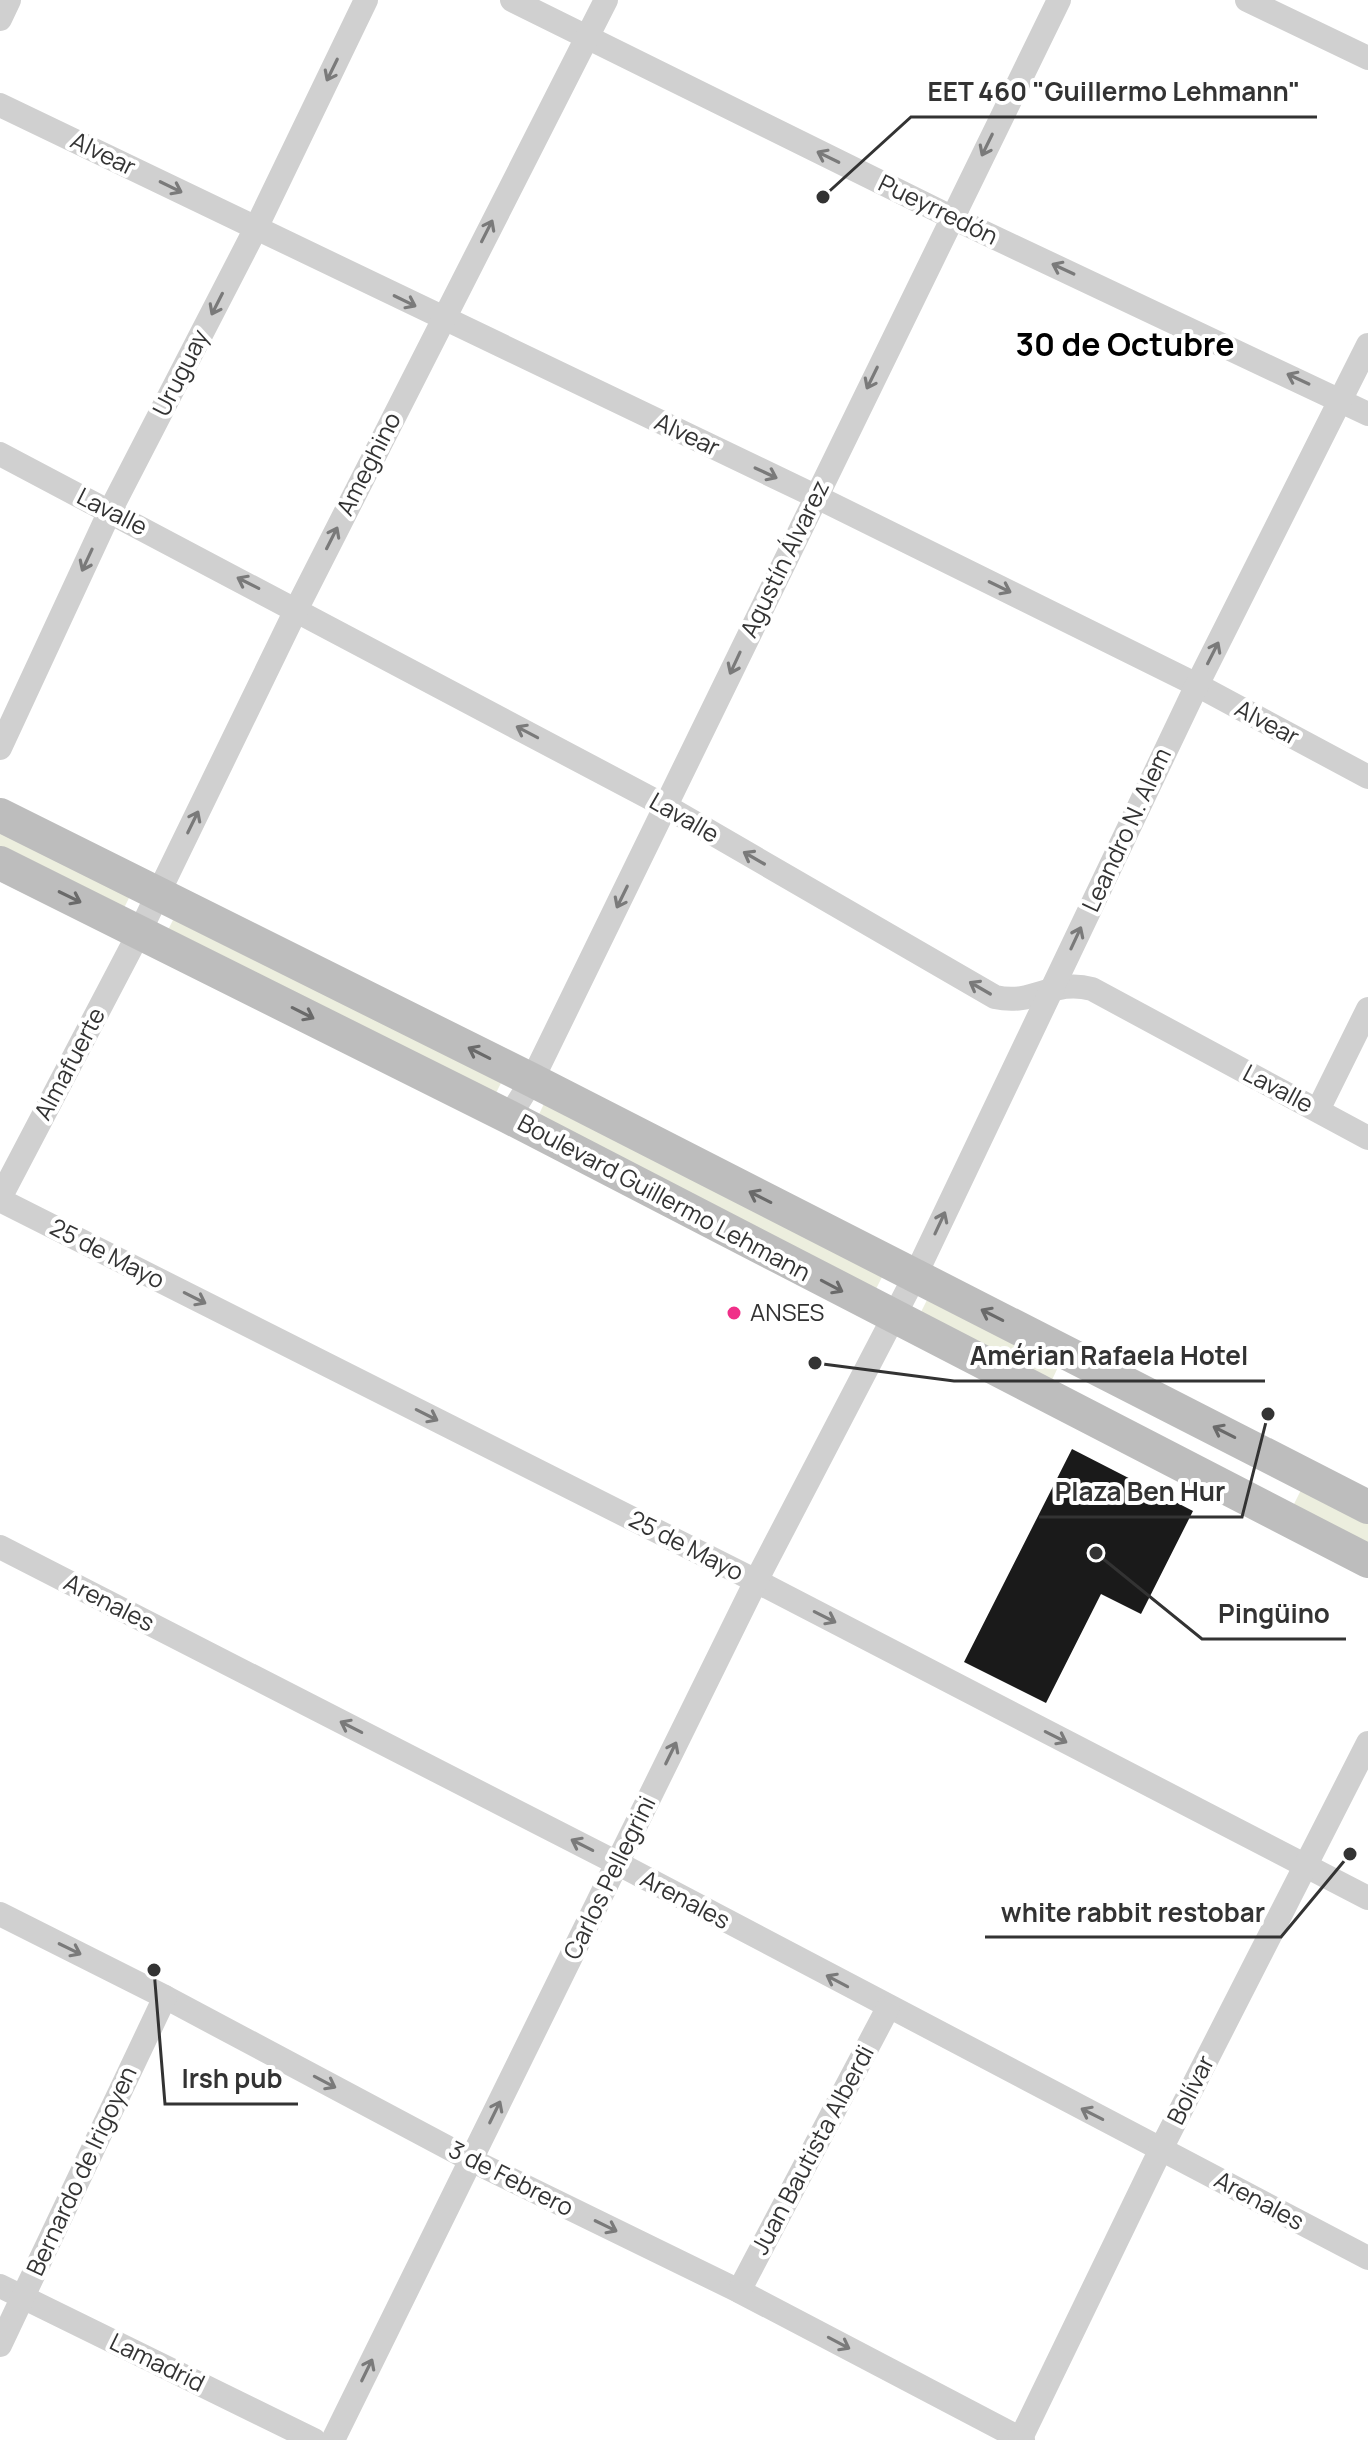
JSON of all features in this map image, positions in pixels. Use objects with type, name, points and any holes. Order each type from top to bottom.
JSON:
[{"type":"main road","name":"Boulevard Guillermo Lehmann","points":[[0,815],[160,892],[532,1080],[1368,1507]]},
{"type":"main road","name":"Boulevard Guillermo Lehmann","points":[[0,863],[509,1117],[1368,1561]]},
{"type":"main road","points":[[1059,1401],[1081,1360]]},
{"type":"main road","points":[[1268,1510],[1292,1467]]},
{"type":"street","points":[[0,19],[9,0]]},
{"type":"street","name":"Uruguay","points":[[0,748],[110,511],[256,228],[366,0]]},
{"type":"street","name":"Pueyrredón","points":[[512,0],[951,217],[1368,414]]},
{"type":"street","name":"Ameghino","points":[[140,931],[297,608],[606,0]]},
{"type":"street","name":"Agustín Álvarez","points":[[509,1117],[532,1080],[667,807],[815,496],[1059,0]]},
{"type":"street","points":[[1247,0],[1368,58]]},
{"type":"street","name":"Alvear","points":[[0,105],[442,320],[815,496],[1197,685],[1368,777]]},
{"type":"street","name":"Leandro N. Alem","points":[[894,1318],[1197,685],[1368,345]]},
{"type":"street","name":"Lavalle","points":[[0,454],[297,608],[667,807],[995,997],[1018,1002],[1052,988],[1076,984],[1092,989],[1368,1138]]},
{"type":"street","name":"Almafuerte","points":[[0,1199],[140,931]]},
{"type":"street","points":[[1318,1110],[1368,1009]]},
{"type":"street","name":"25 de Mayo","points":[[0,1199],[756,1581],[1368,1898]]},
{"type":"street","name":"Carlos Pellegrini","points":[[333,2440],[756,1581],[894,1318]]},
{"type":"street","name":"Arenales","points":[[0,1547],[617,1863],[1368,2258]]},
{"type":"street","name":"Bolívar","points":[[1021,2440],[1161,2149],[1368,1743]]},
{"type":"street","name":"3 de Febrero","points":[[0,1914],[165,1997],[471,2160],[739,2291],[1021,2440]]},
{"type":"street","name":"Bernardo de Irigoyen","points":[[0,2345],[165,1997]]},
{"type":"street","name":"Juan Bautista Alberdi","points":[[739,2291],[888,2008]]},
{"type":"street","name":"Lamadrid","points":[[0,2286],[314,2440]]},
{"type":"green space","points":[[0,826],[133,890],[121,914],[0,855]]},
{"type":"green space","points":[[178,910],[505,1075],[493,1099],[166,934]]},
{"type":"green space","points":[[547,1097],[885,1271],[873,1295],[536,1121]]},
{"type":"green space","points":[[931,1292],[1061,1361],[1050,1384],[919,1316]]},
{"type":"green space","points":[[1304,1484],[1368,1517],[1368,1546],[1292,1508]]},
{"type":"building","points":[[1072,1449],[1193,1511],[1141,1614],[1101,1594],[1046,1703],[964,1662]]},
{"type":"place","name":"EET 460 \"Guillermo Lehmann\"","points":[[823,197]]},
{"type":"place","name":"ANSES","points":[[734,1313]]},
{"type":"place","name":"Amérian Rafaela Hotel","points":[[815,1363]]},
{"type":"place","name":"Plaza Ben Hur","points":[[1268,1414]]},
{"type":"place","name":"Pingüino","points":[[1096,1553]]},
{"type":"place","name":"white rabbit restobar","points":[[1350,1854]]},
{"type":"place","name":"Irsh pub","points":[[154,1970]]},
{"type":"district","name":"30 de Octubre","points":[[1125,345]]}]
